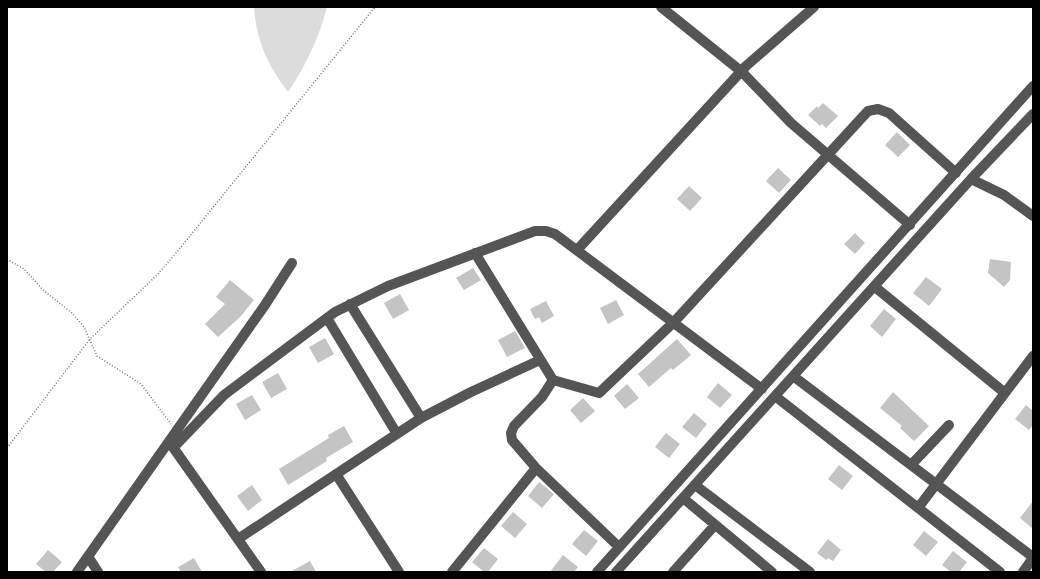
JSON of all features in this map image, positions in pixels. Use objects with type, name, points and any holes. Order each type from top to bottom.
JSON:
[{"type":"street","points":[[661,7],[742,72],[791,123],[910,225]]},
{"type":"street","points":[[577,250],[742,72],[814,7]]},
{"type":"street","points":[[597,572],[956,174],[1033,86]]},
{"type":"street","points":[[475,253],[553,380],[599,393],[674,322],[864,114],[878,109],[889,113],[956,174]]},
{"type":"street","points":[[616,572],[972,179],[1033,114]]},
{"type":"street","points":[[972,179],[1004,195],[1033,216]]},
{"type":"street","points":[[77,572],[89,558],[171,444],[224,395],[328,318],[350,304],[388,286],[529,232],[541,230],[555,234],[762,389]]},
{"type":"street","points":[[171,444],[176,431],[265,306],[292,263]]},
{"type":"street","points":[[875,287],[1005,393]]},
{"type":"street","points":[[350,304],[421,418]]},
{"type":"street","points":[[328,318],[397,434]]},
{"type":"street","points":[[918,508],[1033,356]]},
{"type":"street","points":[[238,539],[421,418],[471,392],[540,360]]},
{"type":"street","points":[[793,376],[1033,558],[1023,572]]},
{"type":"street","points":[[553,380],[542,397],[514,426],[511,433],[513,443],[536,468],[619,547]]},
{"type":"street","points":[[775,396],[1000,572]]},
{"type":"street","points":[[911,465],[949,425]]},
{"type":"street","points":[[171,444],[261,572]]},
{"type":"street","points":[[452,572],[536,468]]},
{"type":"street","points":[[336,474],[399,572]]},
{"type":"street","points":[[695,485],[810,572]]},
{"type":"street","points":[[683,498],[772,572]]},
{"type":"street","points":[[673,572],[715,525]]},
{"type":"street","points":[[89,558],[98,572]]},
{"type":"path","points":[[7,448],[90,339],[157,275],[182,246],[374,7]]},
{"type":"path","points":[[7,259],[24,269],[43,290],[72,313],[84,327],[94,351],[100,358],[141,384],[176,431]]},
{"type":"shaded area","points":[[254,7],[327,7],[320,30],[311,51],[301,72],[288,92],[269,62],[260,42]]},
{"type":"building","points":[[823,103],[838,116],[826,128],[822,124],[820,126],[808,115],[817,106],[818,108]]},
{"type":"building","points":[[897,132],[910,145],[898,157],[885,145]]},
{"type":"building","points":[[778,168],[791,180],[779,193],[766,181]]},
{"type":"building","points":[[689,186],[702,198],[690,211],[677,199]]},
{"type":"building","points":[[855,233],[865,243],[855,254],[844,244]]},
{"type":"building","points":[[990,259],[1011,262],[1010,280],[1004,287],[988,273]]},
{"type":"building","points":[[473,268],[481,280],[464,290],[456,278]]},
{"type":"building","points":[[926,277],[942,289],[929,306],[913,293]]},
{"type":"building","points":[[230,280],[254,300],[240,317],[218,337],[205,324],[225,304],[216,297]]},
{"type":"building","points":[[400,294],[409,310],[393,319],[384,303]]},
{"type":"building","points":[[616,300],[624,315],[608,324],[600,308]]},
{"type":"building","points":[[546,301],[554,316],[542,323],[539,317],[535,319],[530,309]]},
{"type":"building","points":[[884,309],[896,319],[882,337],[870,326]]},
{"type":"building","points":[[515,331],[525,348],[507,357],[498,340]]},
{"type":"building","points":[[325,338],[334,354],[318,363],[309,347]]},
{"type":"building","points":[[677,339],[691,355],[673,370],[671,368],[649,387],[638,374]]},
{"type":"building","points":[[278,373],[287,389],[271,398],[262,382]]},
{"type":"building","points":[[718,383],[732,395],[720,408],[707,397]]},
{"type":"building","points":[[627,384],[639,398],[625,409],[614,396]]},
{"type":"building","points":[[893,392],[929,426],[914,441],[900,428],[902,426],[880,408]]},
{"type":"building","points":[[252,395],[261,410],[245,420],[236,404]]},
{"type":"building","points":[[583,398],[595,411],[581,423],[570,410]]},
{"type":"building","points":[[1026,405],[1033,411],[1033,425],[1029,430],[1015,419]]},
{"type":"building","points":[[694,413],[707,424],[696,438],[682,427]]},
{"type":"building","points":[[344,426],[353,442],[326,458],[327,461],[288,485],[279,469],[329,438],[328,435]]},
{"type":"building","points":[[666,433],[680,444],[669,458],[655,447]]},
{"type":"building","points":[[839,465],[853,476],[842,490],[828,479]]},
{"type":"building","points":[[539,482],[554,494],[542,508],[528,496]]},
{"type":"building","points":[[252,485],[262,500],[248,511],[237,496]]},
{"type":"building","points":[[1033,501],[1033,529],[1020,518]]},
{"type":"building","points":[[513,512],[527,524],[515,538],[501,526]]},
{"type":"building","points":[[584,530],[598,541],[586,556],[572,544]]},
{"type":"building","points":[[924,531],[938,542],[926,556],[913,545]]},
{"type":"building","points":[[828,539],[841,550],[833,561],[828,558],[826,560],[817,553]]},
{"type":"building","points":[[484,548],[498,559],[488,572],[484,572],[472,562]]},
{"type":"building","points":[[48,550],[62,562],[53,572],[46,572],[36,564]]},
{"type":"building","points":[[953,551],[967,562],[959,572],[951,572],[942,565]]},
{"type":"building","points":[[563,555],[578,567],[574,572],[550,572]]},
{"type":"building","points":[[194,558],[202,572],[181,572],[178,567]]},
{"type":"building","points":[[310,561],[316,572],[290,572]]}]
